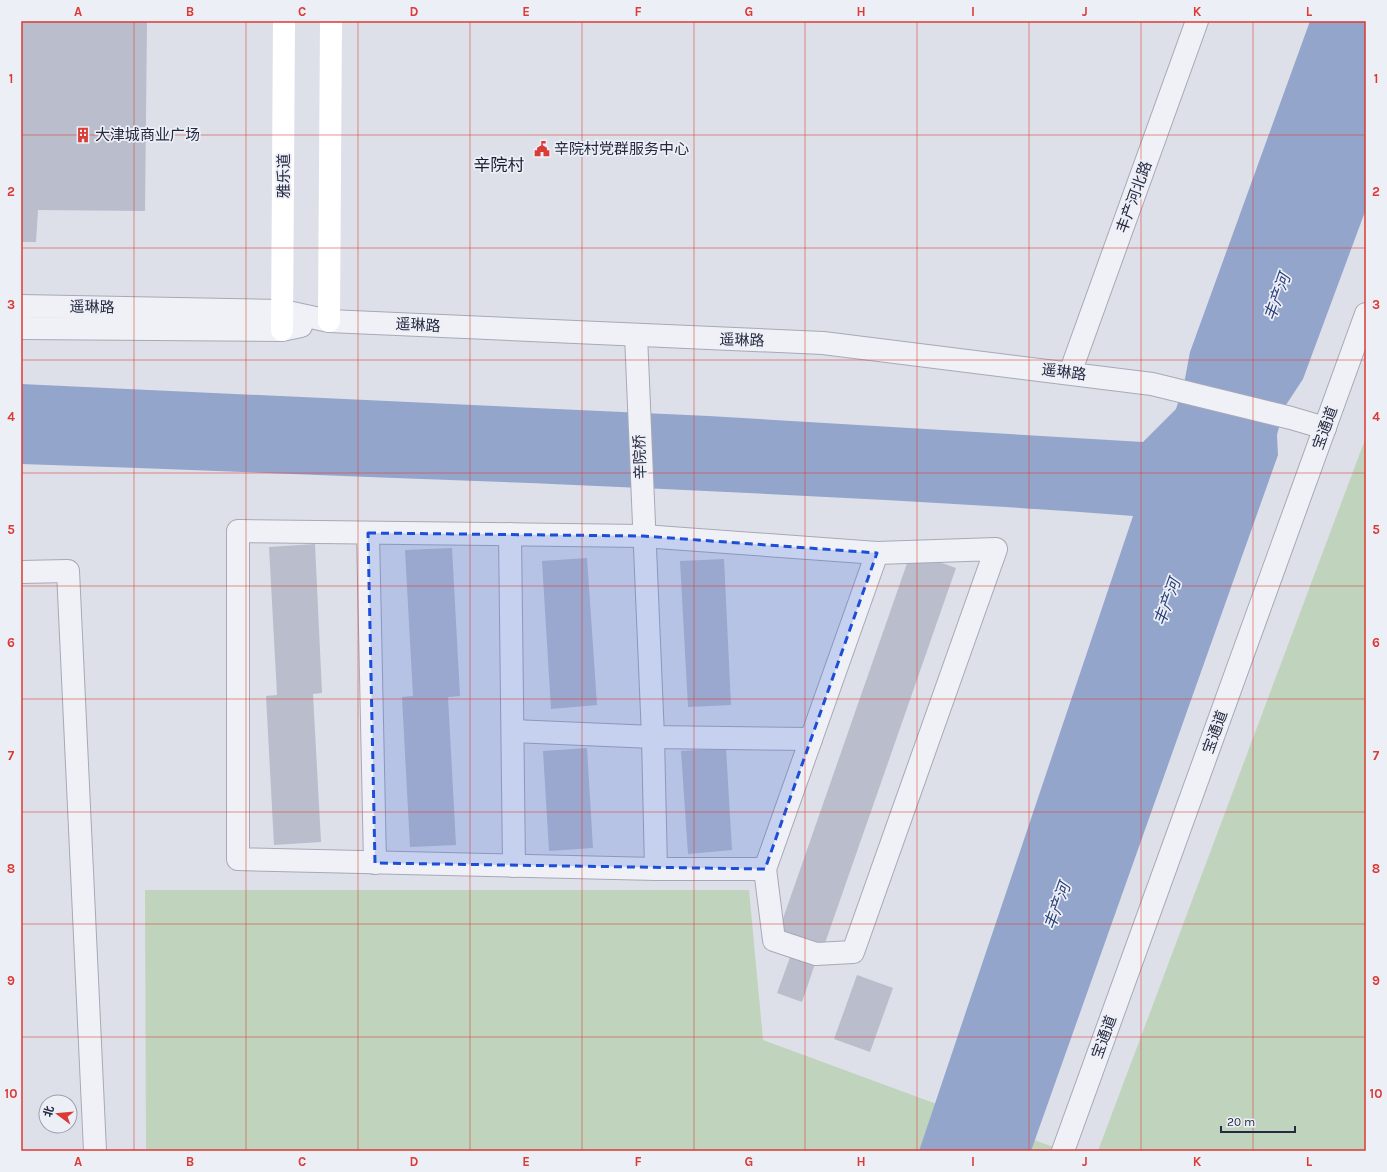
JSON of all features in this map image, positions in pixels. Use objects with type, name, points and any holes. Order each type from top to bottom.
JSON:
[{"type":"main road","name":"雅乐道","points":[[283,321],[284,21]]},
{"type":"main road","points":[[329,321],[331,21]]},
{"type":"street","name":"丰产河北路","points":[[1070,373],[1197,21]]},
{"type":"street","name":"遥琳路","points":[[21,306],[283,321]]},
{"type":"street","name":"宝通道","points":[[1063,1151],[1366,314]]},
{"type":"street","name":"遥琳路","points":[[21,328],[329,321],[823,343],[1152,384],[1291,418],[1325,428]]},
{"type":"street","name":"辛院桥","points":[[636,335],[642,511],[653,737],[656,869]]},
{"type":"street","points":[[765,869],[656,869],[238,859],[238,531],[644,536],[877,553],[996,549],[853,952],[816,954],[774,940],[765,869],[877,553]]},
{"type":"street","points":[[368,533],[375,863]]},
{"type":"street","points":[[510,534],[514,866]]},
{"type":"street","points":[[21,572],[68,572],[96,1151]]},
{"type":"street","points":[[513,731],[653,737],[811,739]]},
{"type":"highlighted area","points":[[368,533],[643,536],[877,553],[765,869],[375,863]]},
{"type":"green space","points":[[1366,437],[1366,1151],[1098,1151]]},
{"type":"green space","points":[[145,890],[749,890],[763,1040],[1064,1151],[146,1151]]},
{"type":"water","name":"丰产河","points":[[1310,21],[1366,21],[1366,209],[1303,379],[1284,408],[1277,435],[1278,455],[1031,1151],[919,1151],[1133,516],[916,502],[486,481],[21,464],[21,384],[709,416],[1143,442],[1176,409],[1184,384],[1190,352]]},
{"type":"building","name":"大津城商业广场","points":[[21,21],[147,21],[145,211],[38,210],[36,242],[21,242]]},
{"type":"building","points":[[315,544],[322,693],[313,694],[321,842],[274,845],[266,696],[277,695],[269,547]]},
{"type":"building","points":[[452,548],[460,696],[448,697],[456,845],[410,847],[402,697],[413,696],[405,550]]},
{"type":"building","points":[[911,552],[956,568],[824,946],[779,930]]},
{"type":"building","points":[[587,558],[597,705],[551,709],[542,561]]},
{"type":"building","points":[[724,559],[731,705],[688,707],[680,561]]},
{"type":"building","points":[[587,748],[593,848],[549,851],[543,751]]},
{"type":"building","points":[[726,748],[732,850],[688,854],[681,751]]},
{"type":"building","points":[[792,952],[816,961],[802,1002],[777,993]]},
{"type":"building","points":[[857,975],[893,988],[870,1052],[834,1039]]},
{"type":"place","name":"大津城商业广场","points":[[83,135]]},
{"type":"place","name":"辛院村党群服务中心","points":[[542,149]]},
{"type":"district","name":"辛院村","points":[[499,165]]}]
